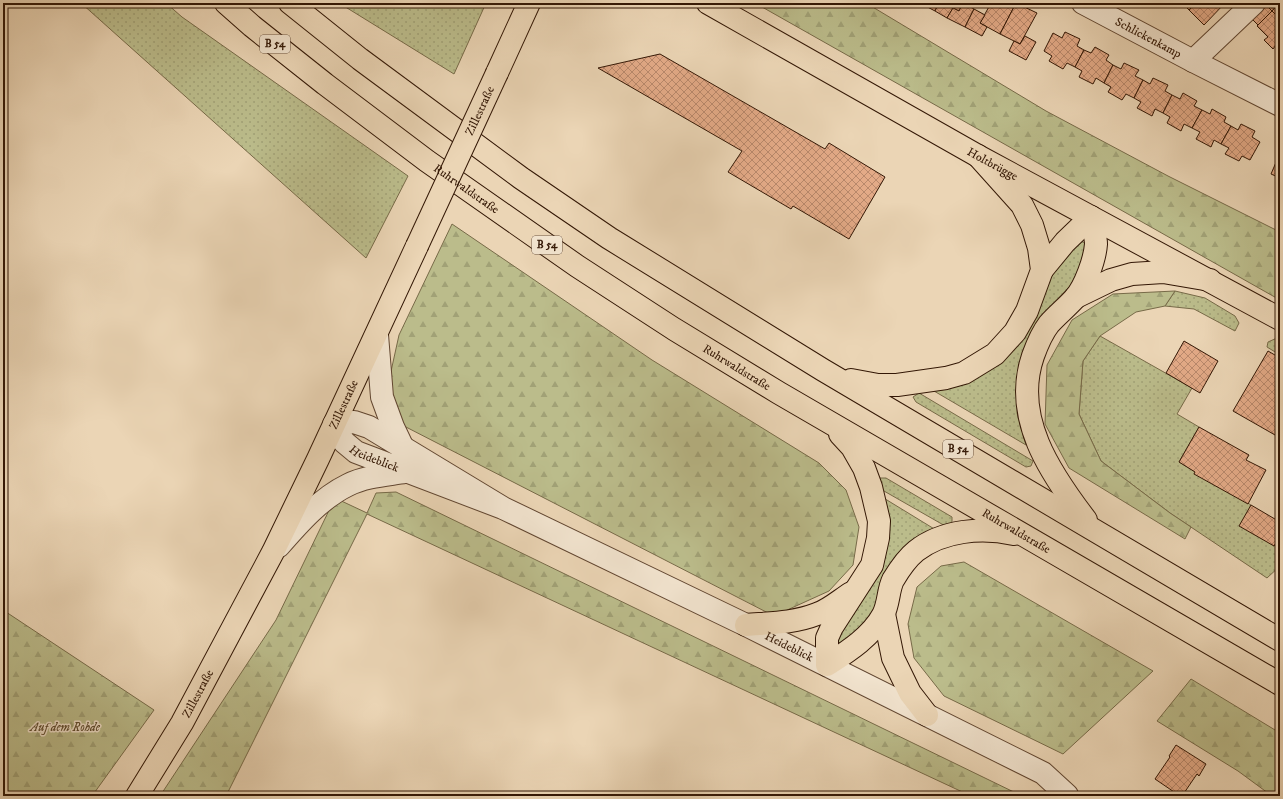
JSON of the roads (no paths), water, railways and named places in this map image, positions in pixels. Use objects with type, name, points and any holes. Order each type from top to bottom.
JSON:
[{"type":"main road","name":"Ruhrwaldstraße","points":[[226,3],[324,84],[426,161],[571,262],[674,329],[779,393],[1280,684]]},
{"type":"main road","name":"B 54","points":[[290,3],[360,59],[521,178],[609,238],[823,370],[1280,640]]},
{"type":"main road","name":"Zillestraße","points":[[136,796],[182,723],[273,552],[377,335],[529,3]]},
{"type":"main road","name":"Holtbrügge","points":[[708,3],[978,156],[1280,319]]},
{"type":"main road","points":[[978,156],[1022,205],[1032,225],[1039,248],[1042,270]]},
{"type":"main road","points":[[823,370],[852,380],[878,386],[927,381],[964,373],[995,354],[1015,332],[1027,311],[1042,270],[1065,242],[1091,217]]},
{"type":"main road","points":[[1091,217],[1096,244],[1091,267],[1076,297],[1049,325],[1037,345],[1029,367],[1026,391],[1028,414],[1036,442],[1069,498],[1093,529]]},
{"type":"main road","points":[[1076,297],[1111,280],[1132,274],[1163,272],[1210,280]]},
{"type":"main road","points":[[824,419],[838,431],[852,447],[864,468],[871,487],[878,521],[878,538],[872,565],[832,627],[827,638],[827,665]]},
{"type":"main road","points":[[827,665],[863,639],[875,626],[884,614],[892,582],[903,564],[916,551],[931,542],[952,534],[983,530],[1004,532],[1030,538]]},
{"type":"main road","points":[[746,625],[800,619],[818,614],[856,590]]},
{"type":"main road","points":[[884,614],[893,658],[910,693],[927,715]]},
{"type":"street","name":"Schlickenkamp","points":[[1083,3],[1280,105]]},
{"type":"street","name":"Schlickenkamp","points":[[1193,61],[1254,3]]},
{"type":"street","name":"Heideblick","points":[[377,335],[382,397],[403,448]]},
{"type":"street","name":"Heideblick","points":[[503,508],[369,427],[354,422],[334,424],[344,442],[356,452],[503,508],[746,625],[1043,772],[1067,795],[1066,796]]},
{"type":"street","name":"Heideblick","points":[[273,552],[306,516],[330,496],[349,484],[375,476],[407,472]]},
{"type":"park label","name":"Auf dem Rohde","points":[[65,727]]}]
